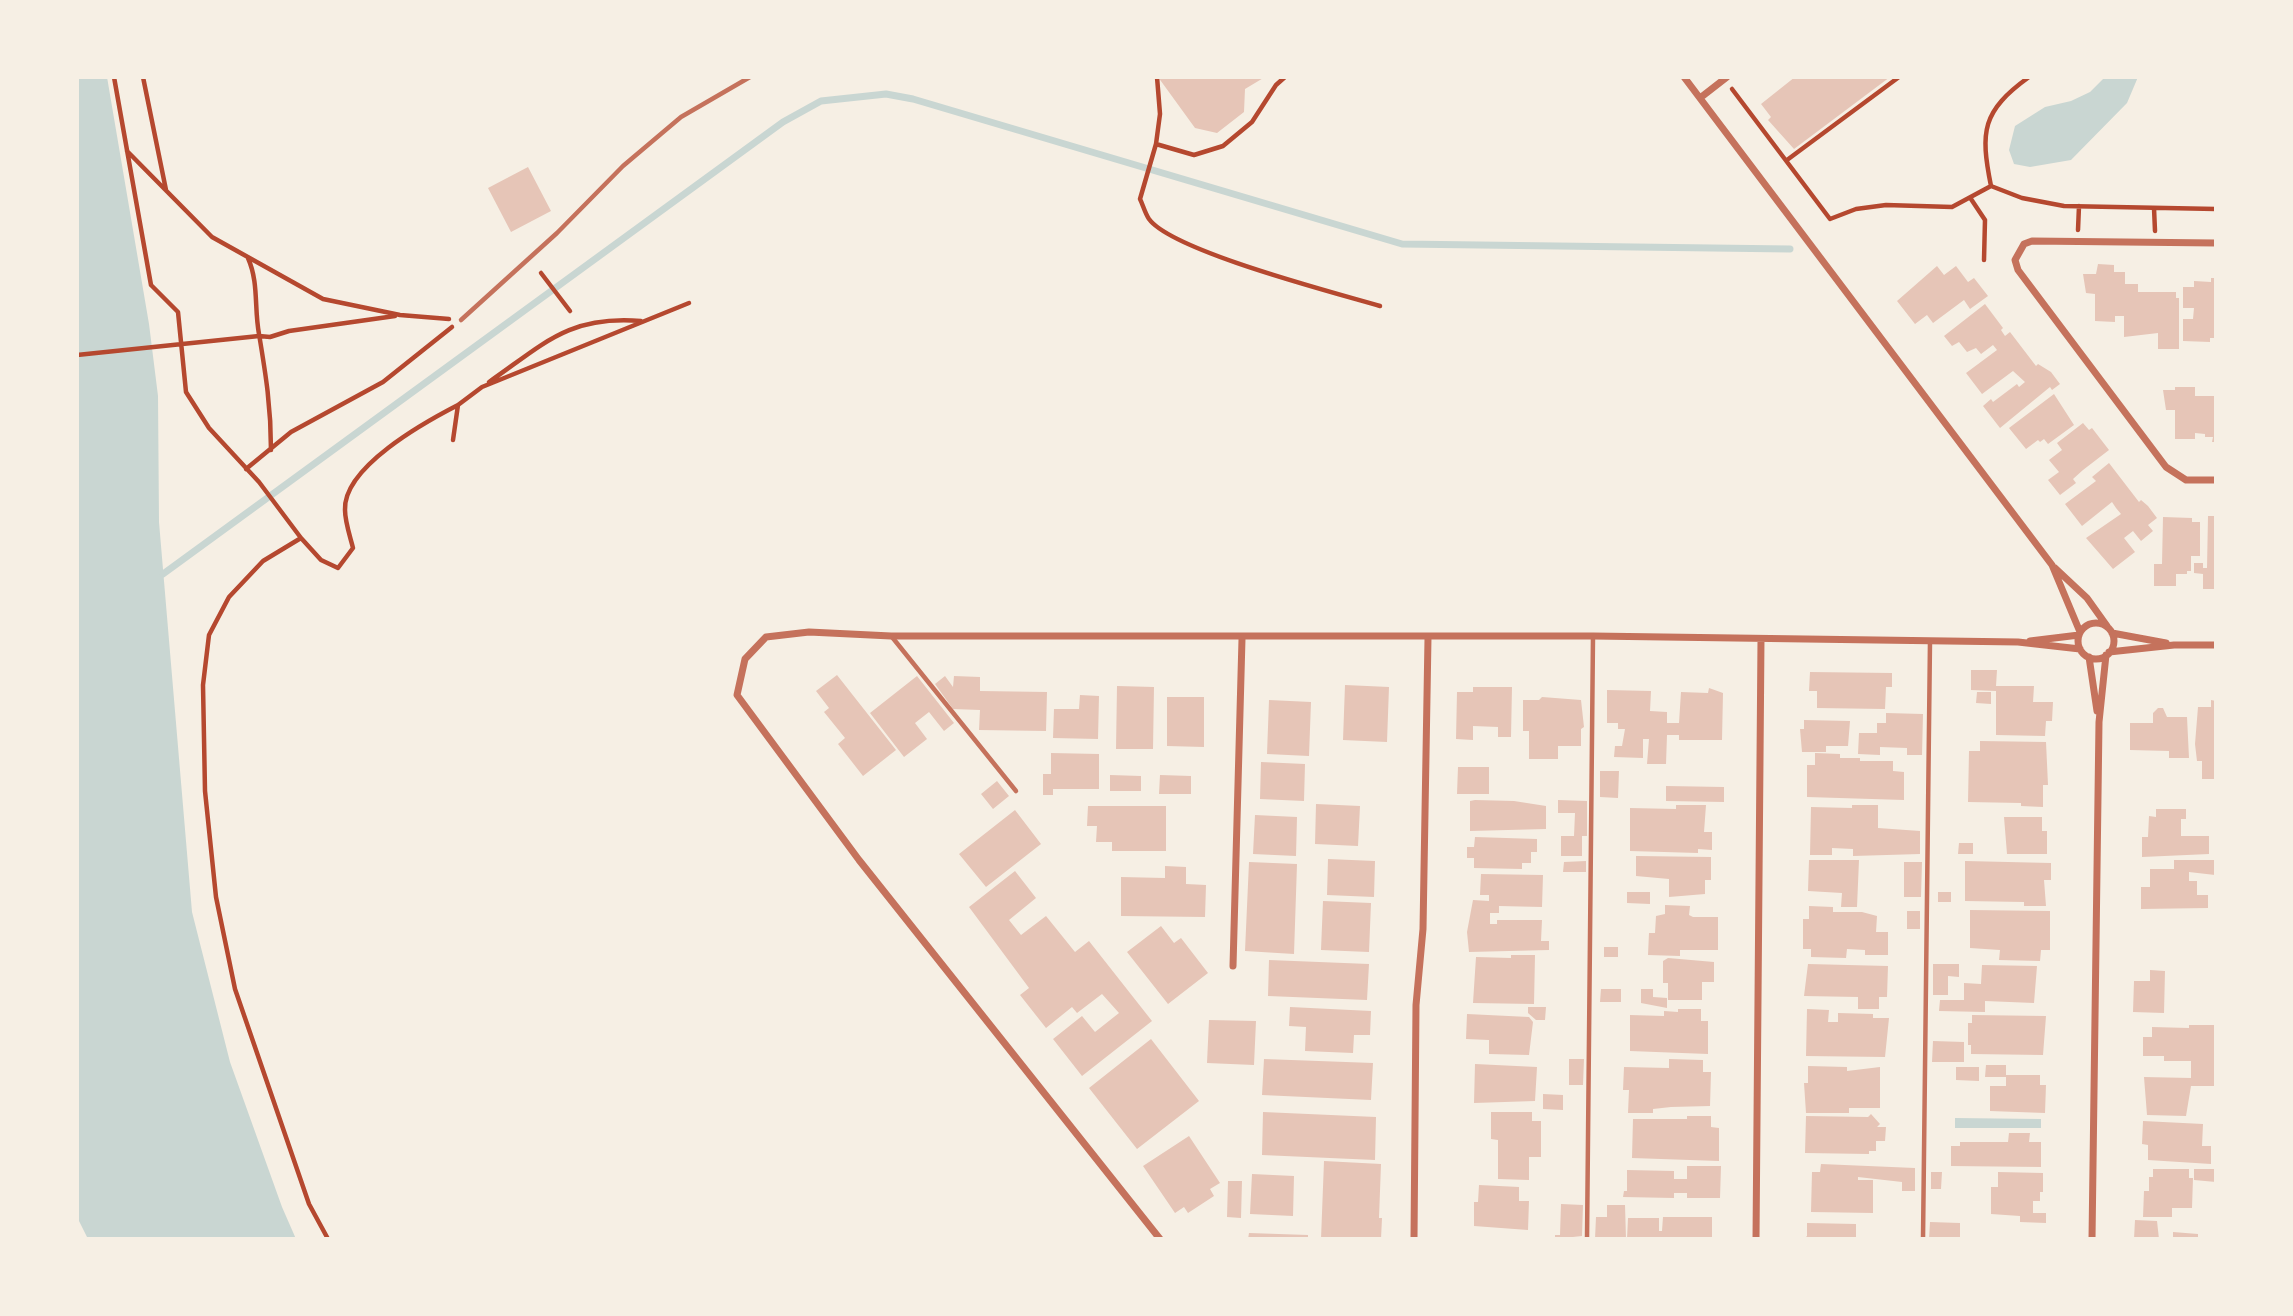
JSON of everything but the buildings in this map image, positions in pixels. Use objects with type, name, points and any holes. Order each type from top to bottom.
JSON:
[{"type":"street","points":[[1684,77],[2052,565],[2087,598],[2110,631],[2113,643],[2108,654],[2099,722],[2092,1239]]},
{"type":"street","points":[[1700,98],[1725,78]]},
{"type":"street","points":[[2216,243],[2032,241],[2018,251],[2015,260],[2018,270],[2166,467],[2186,480],[2216,480]]},
{"type":"street","points":[[2052,565],[2080,633],[2080,649]]},
{"type":"street","points":[[2018,642],[2080,633],[2094,623],[2110,631],[2174,645]]},
{"type":"street","points":[[1160,1239],[859,860],[737,695],[745,659],[766,637],[809,632],[891,636],[1242,639],[1593,636],[2018,642],[2080,649],[2089,657],[2099,722]]},
{"type":"street","points":[[1414,1239],[1416,1004],[1423,929],[1428,638]]},
{"type":"street","points":[[1233,966],[1242,639]]},
{"type":"street","points":[[1756,1239],[1761,639]]},
{"type":"street","points":[[2089,657],[2174,645],[2216,645]]},
{"type":"lane","points":[[461,320],[557,233],[623,166],[681,117],[750,77]]},
{"type":"lane","points":[[891,636],[1016,791]]},
{"type":"lane","points":[[1587,1239],[1593,636]]},
{"type":"lane","points":[[1923,1239],[1930,641]]},
{"type":"path","points":[[114,77],[151,285],[178,312],[186,391],[209,428],[259,482],[288,517],[301,538],[321,560],[338,568],[353,548],[344,508],[355,480],[411,429],[458,405],[565,330],[610,319],[644,321]]},
{"type":"path","points":[[143,77],[166,191]]},
{"type":"path","points":[[1157,77],[1160,114],[1156,145],[1140,199],[1150,221],[1179,239],[1227,260],[1380,306]]},
{"type":"path","points":[[1156,145],[1194,155],[1223,146],[1252,122],[1276,85],[1285,77]]},
{"type":"path","points":[[1787,160],[1899,77]]},
{"type":"path","points":[[1991,186],[1984,137],[1993,110],[2029,77]]},
{"type":"path","points":[[1725,78],[1830,219],[1856,209],[1886,205],[1952,207],[1991,186]]},
{"type":"path","points":[[126,150],[212,237],[323,299],[400,315],[461,320]]},
{"type":"path","points":[[1991,186],[2022,198],[2079,206],[2216,209]]},
{"type":"path","points":[[1971,199],[1985,220],[1984,260]]},
{"type":"path","points":[[2078,241],[2079,206]]},
{"type":"path","points":[[2154,208],[2155,242]]},
{"type":"path","points":[[247,257],[255,275],[259,336],[271,400],[271,450]]},
{"type":"path","points":[[541,272],[570,311]]},
{"type":"path","points":[[482,387],[689,303]]},
{"type":"path","points":[[77,355],[246,337],[270,337],[289,331],[400,315]]},
{"type":"path","points":[[246,469],[291,432],[383,383],[461,320]]},
{"type":"path","points":[[453,440],[458,405]]},
{"type":"path","points":[[301,538],[263,561],[229,597],[209,635],[202,685],[205,791],[216,897],[235,989],[309,1204],[328,1239]]},
{"type":"shaded area","points":[[77,77],[107,77],[149,324],[158,396],[159,522],[192,912],[230,1062],[296,1239],[88,1239],[77,1217]]},
{"type":"shaded area","points":[[2105,77],[2138,77],[2127,103],[2071,160],[2030,167],[2014,164],[2009,150],[2015,126],[2045,107],[2071,101],[2090,92]]},
{"type":"shaded area","points":[[1955,1118],[2041,1119],[2041,1128],[1955,1128]]},
{"type":"waterway","points":[[163,574],[783,122],[821,101],[886,94],[913,99],[1402,244],[1790,249]]}]
